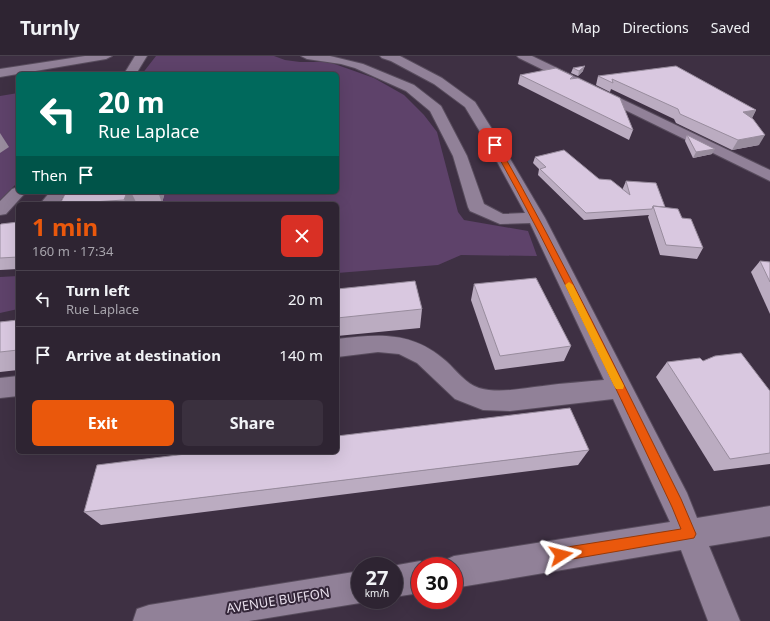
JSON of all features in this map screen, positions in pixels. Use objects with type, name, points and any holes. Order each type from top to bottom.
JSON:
[{"type":"street","points":[[0,72],[106,56]]},
{"type":"street","points":[[131,72],[140,56]]},
{"type":"street","points":[[307,56],[342,61],[359,66],[410,88],[436,109],[460,156],[476,207],[500,219],[536,218]]},
{"type":"street","points":[[523,56],[770,176]]},
{"type":"street","points":[[393,57],[438,81],[470,105],[495,145],[536,218],[677,503],[724,621]]},
{"type":"street","points":[[7,208],[17,194]]},
{"type":"street","points":[[339,348],[385,343],[405,347],[420,354],[437,367],[459,390],[475,398],[500,401],[620,388]]},
{"type":"street","points":[[0,388],[16,386]]},
{"type":"street","points":[[463,571],[770,521]]},
{"type":"street","name":"AVENUE BUFFON","points":[[149,621],[351,588]]},
{"type":"shaded area","points":[[156,56],[274,56],[285,60],[300,62],[329,62],[374,78],[404,95],[424,115],[437,132],[458,212],[464,220],[528,231],[537,256],[461,255],[438,265],[339,273],[339,202],[162,202],[164,194],[339,194],[339,72],[144,72]]},
{"type":"shaded area","points":[[16,93],[16,184],[0,200],[0,96]]},
{"type":"shaded area","points":[[16,276],[16,309],[0,313],[0,277]]},
{"type":"building","points":[[585,66],[579,71],[573,68]]},
{"type":"building","points":[[676,66],[756,110],[743,112],[753,119],[765,135],[738,140],[680,114],[678,109],[612,79],[613,83],[598,76]]},
{"type":"building","points":[[556,68],[573,76],[570,79],[578,78],[620,98],[633,130],[520,75]]},
{"type":"building","points":[[687,135],[715,149],[696,152]]},
{"type":"building","points":[[564,150],[599,179],[611,180],[630,195],[626,181],[656,183],[665,207],[653,206],[652,209],[586,213],[540,169],[546,167],[535,157]]},
{"type":"building","points":[[65,194],[126,194],[124,200],[61,202]]},
{"type":"building","points":[[653,206],[678,209],[682,218],[691,219],[703,248],[666,245]]},
{"type":"building","points":[[16,222],[16,257],[0,258],[1,224]]},
{"type":"building","points":[[760,261],[770,262],[770,282]]},
{"type":"building","points":[[536,278],[571,346],[500,356],[474,284]]},
{"type":"building","points":[[415,281],[422,309],[339,318],[339,289]]},
{"type":"building","points":[[16,320],[16,350],[0,352],[0,322]]},
{"type":"building","points":[[741,353],[770,391],[770,453],[730,459],[667,362],[700,358],[703,361],[715,356]]},
{"type":"building","points":[[570,408],[589,450],[84,512],[97,465],[186,454],[339,454],[339,436]]},
{"type":"slow traffic","points":[[569,285],[619,386]]},
{"type":"route","points":[[495,145],[531,209],[557,260],[677,503],[690,534],[561,555]]}]
